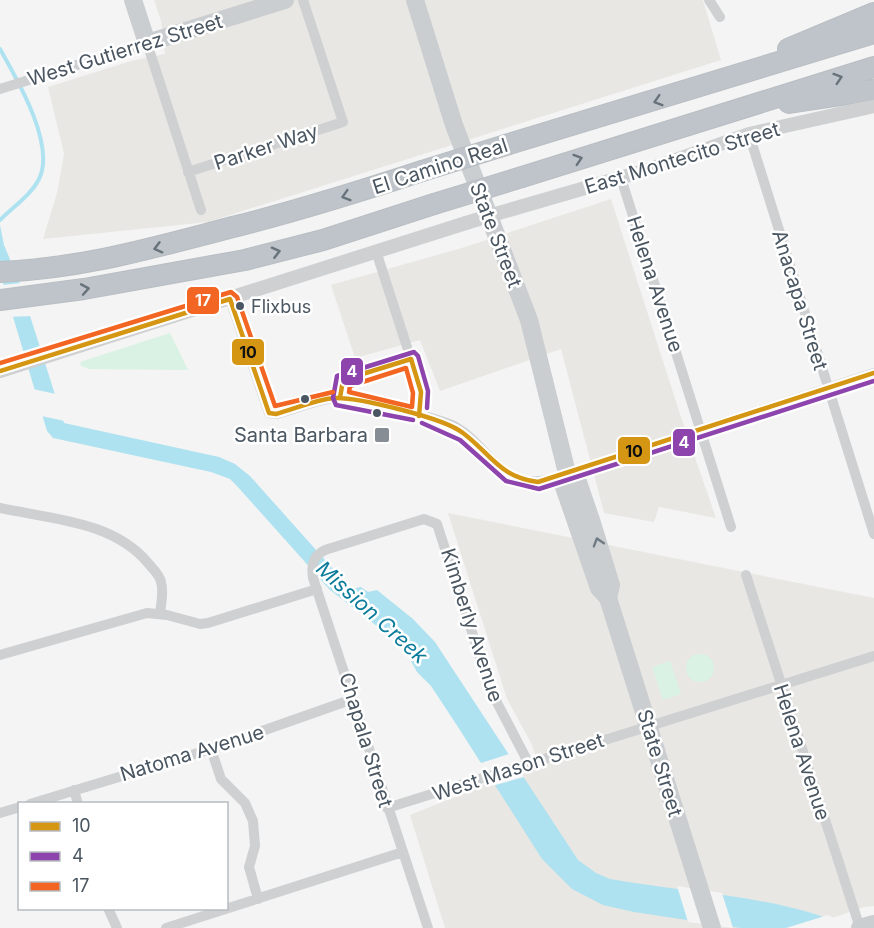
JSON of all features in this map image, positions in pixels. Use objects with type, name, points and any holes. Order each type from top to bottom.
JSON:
[{"type":"highway","points":[[689,91],[874,13]]},
{"type":"highway","name":"El Camino Real","points":[[8,266],[58,268],[151,250],[315,205],[874,33]]},
{"type":"highway","name":"El Camino Real","points":[[2,300],[27,298],[245,260],[323,240],[874,67]]},
{"type":"highway","points":[[762,103],[794,103],[874,90]]},
{"type":"main road","points":[[133,0],[147,43]]},
{"type":"main road","name":"West Gutierrez Street","points":[[147,43],[285,0]]},
{"type":"main road","name":"State Street","points":[[416,0],[444,98],[529,320],[567,473],[564,487],[599,588],[608,598],[712,928]]},
{"type":"main road","points":[[860,928],[874,924]]},
{"type":"street","name":"Parker Way","points":[[188,172],[343,122],[303,0]]},
{"type":"street","points":[[709,0],[720,17]]},
{"type":"street","name":"West Gutierrez Street","points":[[3,88],[147,43]]},
{"type":"street","points":[[147,43],[201,210]]},
{"type":"street","name":"East Montecito Street","points":[[0,371],[376,251],[621,178],[749,134],[874,106]]},
{"type":"street","name":"Anacapa Street","points":[[749,134],[874,534]]},
{"type":"street","name":"Helena Avenue","points":[[621,178],[731,527]]},
{"type":"street","points":[[376,251],[406,347]]},
{"type":"street","points":[[230,298],[269,412],[276,414],[340,398],[449,424],[478,446],[507,475],[522,481],[538,482],[874,373]]},
{"type":"street","points":[[0,508],[96,529],[126,542],[141,554],[160,577],[162,590],[160,614]]},
{"type":"street","name":"Kimberly Avenue","points":[[320,553],[419,520],[432,520],[441,530],[491,691],[518,738],[529,764]]},
{"type":"street","name":"Chapala Street","points":[[320,553],[312,565],[313,578],[428,928]]},
{"type":"street","name":"Helena Avenue","points":[[746,575],[860,928]]},
{"type":"street","points":[[0,655],[131,616],[160,614],[200,624],[208,623],[317,589]]},
{"type":"street","name":"West Mason Street","points":[[387,808],[485,775],[529,764],[874,656]]},
{"type":"street","name":"Natoma Avenue","points":[[36,802],[211,749],[352,699]]},
{"type":"street","points":[[211,749],[221,779],[245,803],[253,820],[255,846],[249,867],[258,899]]},
{"type":"street","points":[[74,790],[77,802]]},
{"type":"street","points":[[0,813],[18,808]]},
{"type":"street","points":[[228,908],[403,852]]},
{"type":"street","points":[[108,910],[117,928]]},
{"type":"street","points":[[166,928],[223,910]]},
{"type":"shaded area","points":[[154,0],[703,0],[721,60],[208,222],[43,239],[57,193],[64,154],[48,87],[131,61],[165,54],[161,21]]},
{"type":"shaded area","points":[[611,199],[716,518],[659,507],[654,522],[604,513],[561,349],[440,391],[420,340],[355,358],[331,285],[465,247]]},
{"type":"shaded area","points":[[448,513],[874,598],[874,906],[864,907],[804,928],[445,928],[410,815],[487,784],[540,768],[531,743],[507,699]]},
{"type":"green space","points":[[170,333],[188,370],[89,369],[81,366],[80,362]]},
{"type":"green space","points":[[700,654],[710,658],[714,668],[710,678],[700,682],[690,678],[686,668],[690,658]]},
{"type":"green space","points":[[670,661],[681,694],[663,700],[652,667]]},
{"type":"water","points":[[0,225],[4,245],[19,281],[64,423],[219,457],[235,464],[250,476],[351,589],[361,587],[368,592],[377,590],[413,619],[435,642],[578,860],[596,873],[610,879],[733,896],[795,908],[851,928],[740,928],[603,905],[572,889],[542,859],[431,686],[417,672],[403,646],[330,590],[230,479],[211,472],[53,438],[47,431],[0,273]]},
{"type":"pier","points":[[22,283],[32,316],[9,317],[1,285]]},
{"type":"pier","points":[[33,389],[56,394],[65,421],[41,416]]},
{"type":"pier","points":[[509,754],[524,777],[492,786],[478,764]]},
{"type":"pier","points":[[677,886],[722,893],[733,928],[688,922]]},
{"type":"pier","points":[[828,915],[854,928],[786,928]]},
{"type":"waterway","name":"Mission Creek","points":[[0,49],[32,112],[39,131],[43,165],[39,179],[31,190],[0,220]]},
{"type":"transit line","name":"17","points":[[0,363],[231,292],[237,297],[275,406],[333,392]]},
{"type":"transit line","name":"10","points":[[0,371],[230,299],[269,413],[276,414],[334,398],[362,401],[420,415],[453,427],[473,441],[505,470],[538,482],[874,373]]},
{"type":"transit line","name":"4","points":[[413,420],[336,405],[333,398],[337,376],[414,352],[418,356],[428,391],[427,408]]},
{"type":"transit line","name":"10","points":[[340,398],[343,380],[411,359],[421,392],[419,416]]},
{"type":"transit line","name":"17","points":[[406,368],[413,393],[412,407],[349,392],[350,386],[406,368]]},
{"type":"transit line","name":"4","points":[[422,423],[460,440],[506,481],[539,489],[874,381]]},
{"type":"place","name":"Flixbus","points":[[240,306]]},
{"type":"place","name":"Santa Barbara","points":[[382,435]]}]
